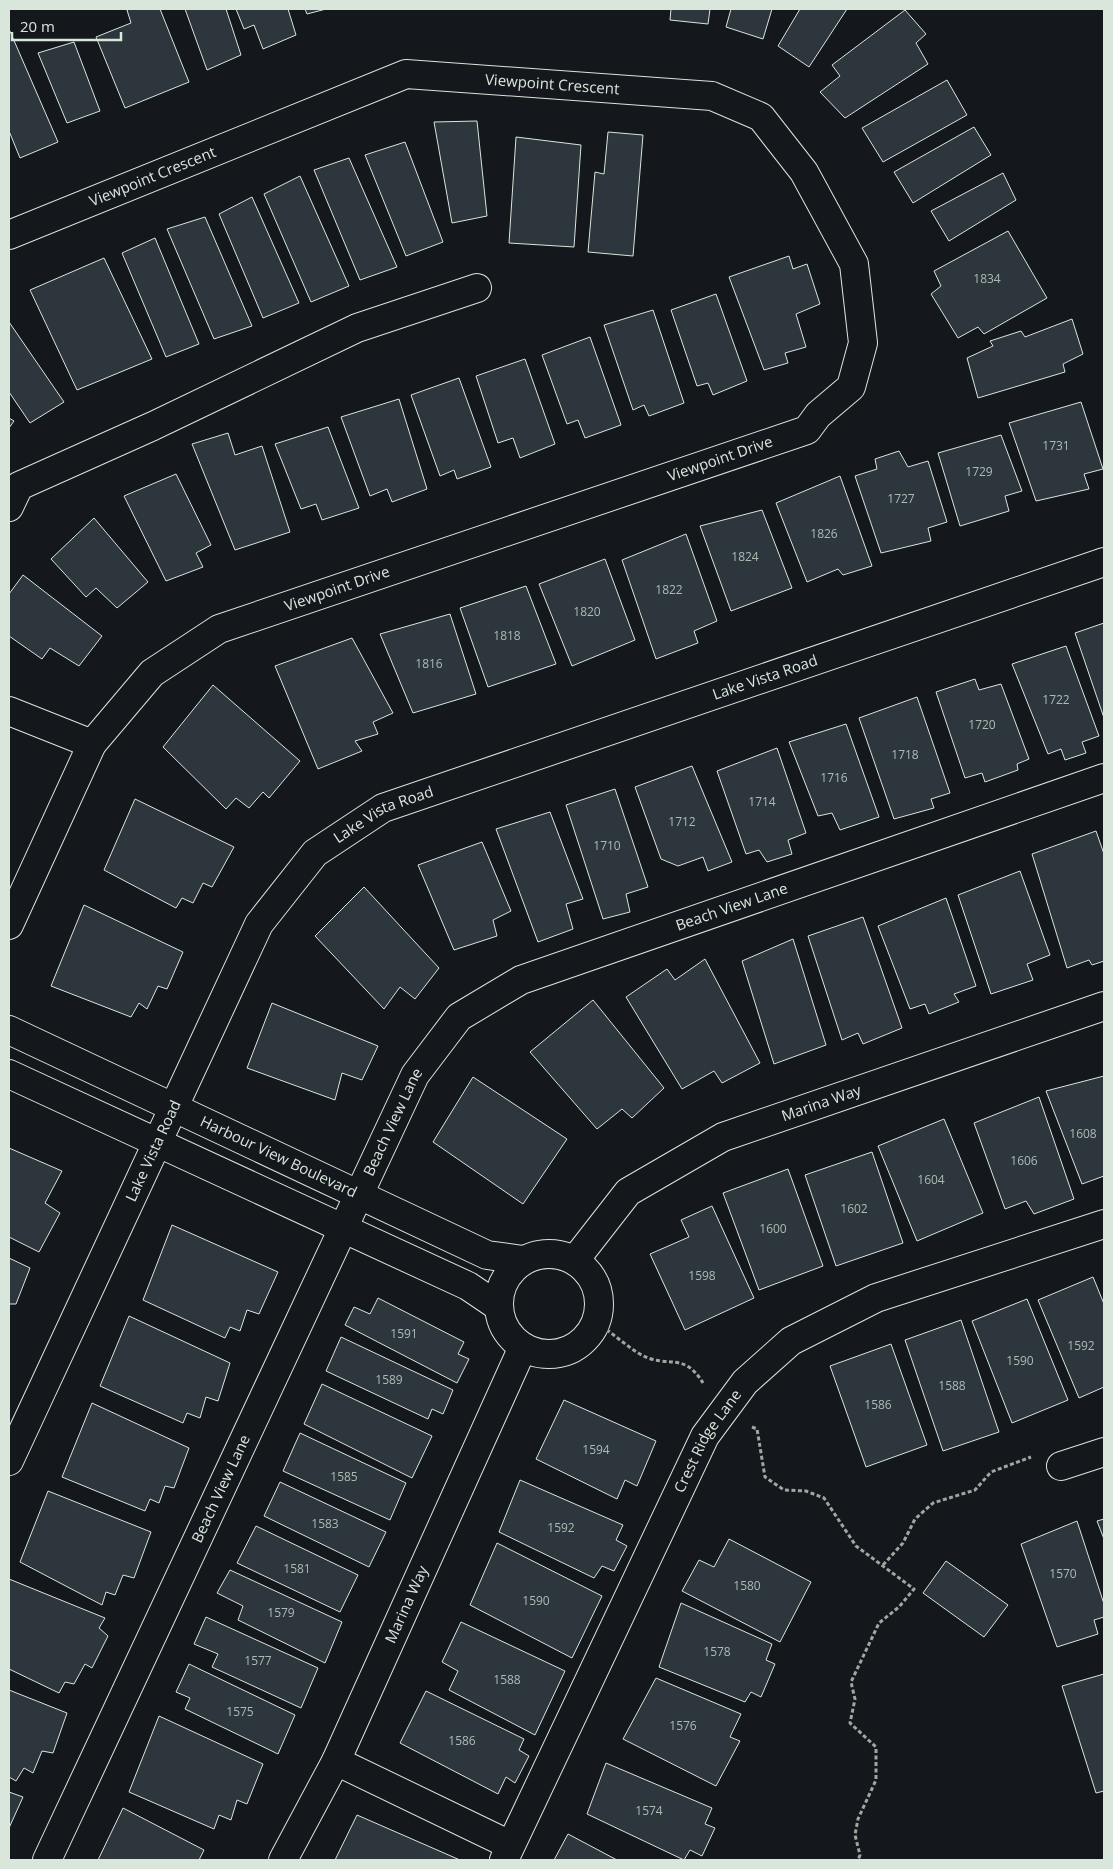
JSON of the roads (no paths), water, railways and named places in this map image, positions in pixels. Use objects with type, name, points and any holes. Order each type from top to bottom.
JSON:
[{"type":"street","name":"Viewpoint Crescent","points":[[9,235],[406,74],[712,96],[761,117],[804,172],[854,264],[863,343],[850,387],[818,415],[806,430]]},
{"type":"street","points":[[9,507],[19,486],[152,426],[357,328],[477,288]]},
{"type":"street","name":"Viewpoint Drive","points":[[9,925],[92,744],[152,673],[219,629],[806,430]]},
{"type":"street","name":"Lake Vista Road","points":[[9,1461],[259,924],[315,853],[383,808],[1104,562]]},
{"type":"street","points":[[9,711],[92,744]]},
{"type":"street","name":"Beach View Lane","points":[[47,1860],[415,1075],[459,1017],[521,980],[1104,778]]},
{"type":"street","name":"Marina Way","points":[[575,1260],[628,1192],[723,1137],[1104,1006]]},
{"type":"street","name":"Harbour View Boulevard","points":[[9,1030],[487,1255],[523,1260]]},
{"type":"street","points":[[9,1074],[468,1286],[499,1308]]},
{"type":"street","name":"Crest Ridge Lane","points":[[507,1853],[706,1436],[745,1382],[791,1341],[876,1298],[1104,1224]]},
{"type":"street","points":[[541,1254],[558,1254],[575,1260],[584,1267],[594,1282],[599,1304],[596,1322],[588,1336],[575,1347],[558,1353],[540,1353],[523,1347],[513,1339],[503,1324],[499,1308],[502,1287],[510,1272],[523,1260],[541,1254]]},
{"type":"street","name":"Marina Way","points":[[283,1860],[336,1761],[523,1347]]},
{"type":"street","points":[[1061,1466],[1104,1452]]},
{"type":"street","points":[[336,1761],[507,1853]]}]
